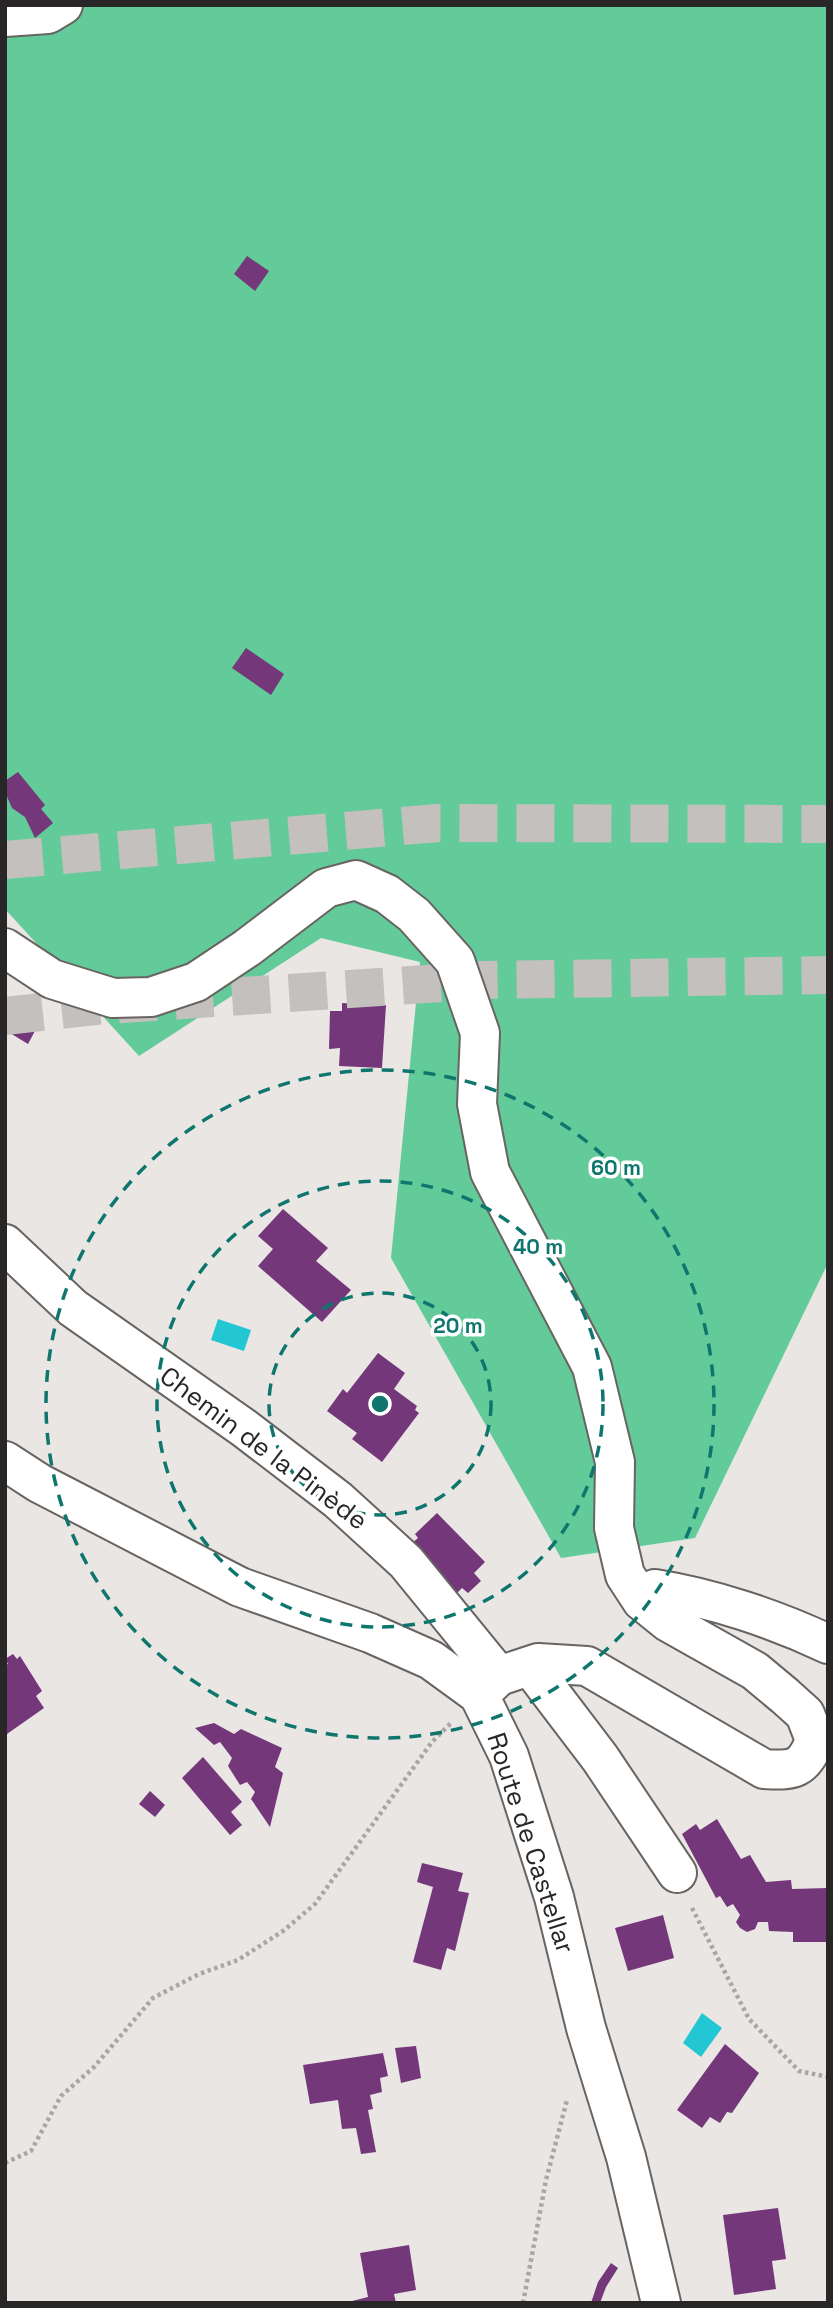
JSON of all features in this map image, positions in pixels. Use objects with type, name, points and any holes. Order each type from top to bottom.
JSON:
[{"type":"street","points":[[5,17],[48,14],[63,5]]},
{"type":"street","points":[[5,948],[52,979],[113,998],[151,997],[196,982],[247,948],[326,888],[356,880],[387,894],[414,915],[455,961],[480,1032],[477,1104],[490,1172],[592,1367],[615,1462],[614,1528],[625,1575],[642,1601],[668,1622],[755,1671],[805,1714],[815,1741],[808,1759],[790,1770],[764,1769],[587,1667],[538,1663],[503,1679],[600,1758],[677,1873]]},
{"type":"street","name":"Chemin de la Pinède","points":[[5,1244],[73,1308],[243,1428],[338,1500],[406,1562],[503,1679]]},
{"type":"street","name":"Route de Castellar","points":[[5,1461],[39,1483],[240,1587],[370,1633],[431,1660],[503,1679],[509,1756],[554,1897],[586,2028],[626,2157],[651,2298]]},
{"type":"street","points":[[642,1601],[655,1589],[674,1592],[784,1626],[828,1644]]},
{"type":"path","points":[[5,2163],[31,2151],[61,2096],[94,2067],[153,1998],[199,1974],[239,1960],[283,1931],[315,1904],[432,1742],[503,1679]]},
{"type":"path","points":[[677,1873],[704,1935],[749,2019],[799,2071],[828,2077]]},
{"type":"path","points":[[523,2303],[546,2180],[569,2091]]},
{"type":"green space","points":[[5,5],[828,5],[828,1263],[695,1538],[561,1558],[391,1258],[420,962],[321,938],[139,1056],[5,909]]},
{"type":"water","points":[[218,1319],[251,1330],[244,1351],[211,1340]]},
{"type":"water","points":[[702,2013],[722,2028],[701,2057],[683,2043]]},
{"type":"building","points":[[247,256],[269,271],[255,291],[234,274]]},
{"type":"building","points":[[246,648],[284,674],[271,695],[232,668]]},
{"type":"building","points":[[18,772],[45,805],[41,809],[53,823],[35,838],[25,817],[12,808],[5,792],[5,781]]},
{"type":"building","points":[[342,1003],[386,1005],[382,1068],[339,1066],[340,1048],[329,1049],[330,1011],[342,1011]]},
{"type":"building","points":[[5,1011],[36,1029],[28,1044],[5,1030]]},
{"type":"building","points":[[283,1209],[328,1248],[316,1261],[351,1290],[322,1322],[258,1266],[273,1249],[258,1236]]},
{"type":"building","points":[[378,1353],[405,1373],[394,1389],[417,1406],[415,1410],[419,1413],[382,1462],[352,1439],[357,1433],[327,1411],[343,1389],[347,1393]]},
{"type":"building","points":[[437,1513],[485,1562],[474,1573],[481,1581],[468,1593],[462,1588],[450,1600],[405,1549],[418,1538],[415,1534]]},
{"type":"building","points":[[13,1654],[17,1659],[20,1656],[42,1691],[36,1696],[44,1708],[7,1734],[5,1665],[8,1664],[5,1659]]},
{"type":"building","points":[[214,1723],[234,1734],[241,1729],[282,1748],[275,1767],[283,1773],[270,1827],[251,1799],[255,1792],[247,1782],[240,1785],[228,1766],[232,1758],[220,1742],[214,1745],[195,1728]]},
{"type":"building","points":[[203,1757],[242,1802],[231,1812],[242,1825],[230,1835],[182,1778]]},
{"type":"building","points":[[150,1791],[165,1805],[155,1817],[139,1804]]},
{"type":"building","points":[[717,1819],[741,1859],[750,1855],[766,1882],[791,1880],[792,1889],[828,1888],[828,1942],[793,1942],[793,1932],[769,1931],[768,1922],[758,1922],[755,1929],[747,1932],[740,1928],[736,1922],[740,1915],[733,1904],[727,1907],[720,1896],[716,1898],[682,1834],[696,1824],[700,1830]]},
{"type":"building","points":[[422,1863],[463,1873],[458,1891],[469,1893],[455,1951],[447,1948],[441,1970],[413,1962],[433,1887],[417,1882]]},
{"type":"building","points":[[663,1915],[674,1958],[628,1971],[615,1928]]},
{"type":"building","points":[[725,2044],[759,2073],[732,2113],[727,2112],[720,2123],[710,2117],[702,2128],[677,2110]]},
{"type":"building","points":[[416,2046],[421,2078],[401,2083],[395,2048]]},
{"type":"building","points":[[383,2053],[388,2076],[380,2078],[382,2092],[370,2095],[373,2109],[368,2110],[376,2152],[361,2154],[356,2128],[342,2129],[338,2100],[310,2104],[303,2065]]},
{"type":"building","points":[[778,2208],[786,2259],[772,2261],[776,2289],[734,2295],[723,2215]]},
{"type":"building","points":[[409,2245],[416,2290],[394,2294],[396,2303],[344,2303],[368,2297],[360,2253]]},
{"type":"building","points":[[611,2263],[618,2268],[600,2303],[591,2303],[598,2282]]},
{"type":"tunnel","points":[[5,860],[438,823],[828,824]]},
{"type":"tunnel","points":[[5,1016],[106,1005],[485,980],[828,975]]}]
